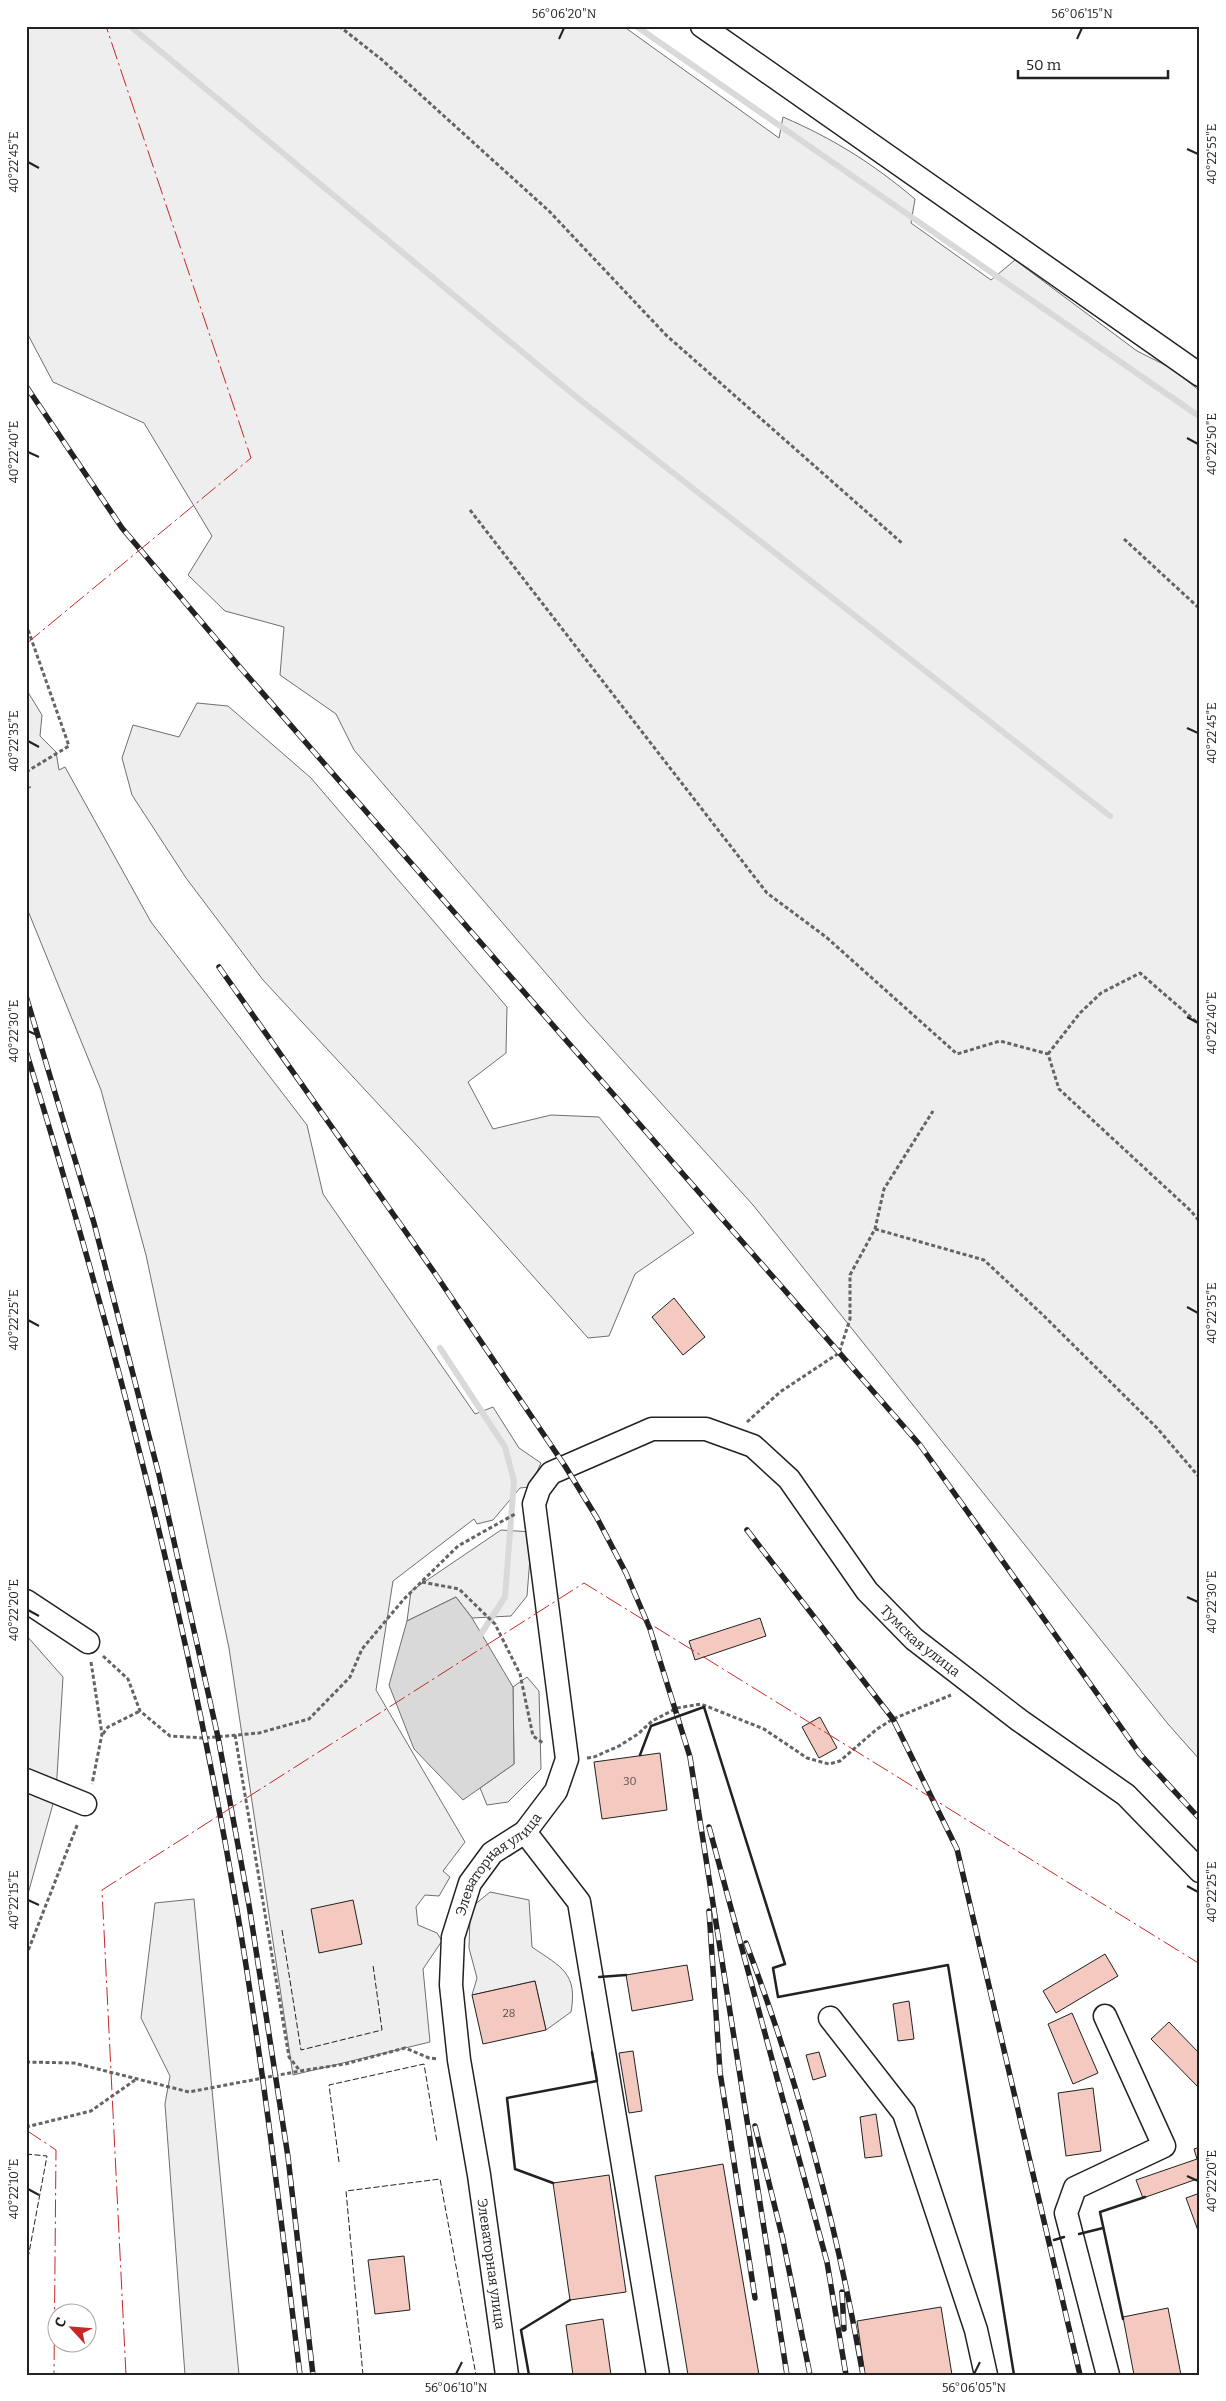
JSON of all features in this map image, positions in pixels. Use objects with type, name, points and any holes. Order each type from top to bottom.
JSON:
[{"type":"street","points":[[702,26],[1200,376]]},
{"type":"street","name":"Тумская улица","points":[[652,1429],[706,1429],[753,1446],[789,1479],[867,1591],[914,1639],[1019,1720],[1126,1795],[1200,1871]]},
{"type":"street","name":"Элеваторная улица","points":[[507,2375],[479,2175],[459,2060],[451,1985],[453,1937],[470,1882],[492,1853],[526,1832],[556,1791],[566,1758],[534,1504],[539,1489],[551,1473],[652,1429]]},
{"type":"street","points":[[26,1601],[88,1642]]},
{"type":"street","points":[[26,1780],[85,1804]]},
{"type":"street","points":[[526,1832],[579,1902],[658,2375]]},
{"type":"street","points":[[1106,2016],[1164,2146],[1075,2188],[1066,2213],[1108,2375]]},
{"type":"street","points":[[830,2018],[904,2113],[976,2330],[986,2375]]},
{"type":"path","points":[[339,26],[381,59],[549,212],[666,335],[903,544]]},
{"type":"path","points":[[470,510],[767,893],[826,937],[957,1054],[1000,1041],[1048,1054]]},
{"type":"path","points":[[1124,539],[1200,609]]},
{"type":"path","points":[[26,624],[69,746],[26,772]]},
{"type":"path","points":[[1048,1054],[1080,1013],[1101,993],[1140,973],[1200,1025]]},
{"type":"path","points":[[1048,1054],[1059,1090],[1191,1211],[1200,1222]]},
{"type":"path","points":[[730,1438],[780,1392],[839,1353],[850,1318],[850,1275],[875,1229],[884,1189],[933,1111]]},
{"type":"path","points":[[875,1229],[984,1260],[1043,1315],[1157,1428],[1200,1478]]},
{"type":"path","points":[[88,1642],[128,1679],[140,1711],[170,1736],[205,1738],[259,1733],[309,1719],[350,1677],[362,1649],[404,1599],[458,1546],[516,1514]]},
{"type":"path","points":[[422,1582],[459,1589],[484,1616],[495,1624],[520,1674],[533,1736],[566,1758],[594,1757],[618,1746],[676,1708],[701,1704],[764,1729],[807,1758],[828,1764],[840,1761],[877,1729],[892,1719],[944,1698],[972,1684]]},
{"type":"path","points":[[102,1734],[108,1727],[140,1711]]},
{"type":"path","points":[[235,1735],[289,2057],[300,2071]]},
{"type":"path","points":[[26,2062],[74,2063],[135,2080],[189,2092],[345,2064],[405,2048],[429,2058],[459,2060]]},
{"type":"path","points":[[26,2127],[91,2112],[135,2080]]},
{"type":"shaded area","points":[[26,26],[623,26],[779,138],[783,117],[836,143],[868,163],[915,199],[911,223],[991,280],[1015,260],[1137,351],[1171,368],[1200,391],[1200,1760],[1168,1724],[753,1205],[586,1020],[354,750],[336,714],[280,675],[284,627],[225,611],[188,575],[212,536],[144,423],[53,382],[26,331]]},
{"type":"shaded area","points":[[26,689],[42,715],[40,736],[56,752],[59,770],[65,767],[151,922],[307,1125],[323,1194],[475,1414],[493,1407],[519,1448],[541,1463],[530,1487],[520,1488],[493,1520],[477,1524],[474,1519],[393,1581],[376,1690],[465,1842],[443,1871],[450,1877],[439,1896],[425,1895],[416,1907],[418,1925],[437,1933],[442,1941],[423,1969],[430,2042],[293,2075],[229,1648],[146,1255],[101,1090],[26,906],[26,790],[31,787],[26,787]]},
{"type":"shaded area","points":[[197,703],[228,706],[311,778],[507,1007],[506,1053],[468,1082],[493,1129],[551,1115],[599,1117],[694,1233],[635,1274],[609,1336],[588,1338],[419,1148],[263,980],[186,878],[132,795],[122,758],[133,725],[179,737]]},
{"type":"shaded area","points":[[501,1530],[532,1532],[527,1596],[511,1616],[472,1618],[456,1597],[407,1621],[411,1591]]},
{"type":"shaded area","points":[[456,1597],[472,1618],[513,1687],[514,1764],[463,1800],[414,1749],[389,1685],[407,1621]]},
{"type":"shaded area","points":[[26,1635],[63,1677],[56,1793],[26,1901]]},
{"type":"shaded area","points":[[527,1677],[539,1691],[541,1769],[508,1802],[487,1805],[480,1788],[514,1764],[513,1687]]},
{"type":"shaded area","points":[[490,1892],[529,1900],[532,1947],[559,1966],[569,1980],[573,1999],[571,2012],[546,2030],[535,1981],[472,1995],[477,1978],[469,1948],[470,1918],[473,1906]]},
{"type":"shaded area","points":[[194,1899],[239,2375],[185,2375],[165,2104],[170,2076],[141,2018],[155,1903]]},
{"type":"building","points":[[674,1298],[705,1337],[683,1355],[652,1317]]},
{"type":"building","points":[[760,1618],[766,1636],[695,1660],[689,1641]]},
{"type":"building","points":[[820,1717],[837,1748],[819,1758],[802,1727]]},
{"type":"building","points":[[660,1753],[667,1810],[602,1819],[594,1762]]},
{"type":"building","points":[[353,1900],[362,1944],[319,1953],[311,1909]]},
{"type":"building","points":[[1105,1954],[1118,1976],[1056,2013],[1043,1991]]},
{"type":"building","points":[[687,1965],[693,2000],[632,2011],[626,1975]]},
{"type":"building","points":[[535,1981],[546,2030],[483,2044],[472,1995]]},
{"type":"building","points":[[909,2001],[914,2039],[898,2041],[893,2004]]},
{"type":"building","points":[[1072,2013],[1098,2073],[1073,2084],[1048,2024]]},
{"type":"building","points":[[1169,2022],[1200,2054],[1200,2089],[1151,2039]]},
{"type":"building","points":[[633,2051],[642,2111],[629,2113],[619,2053]]},
{"type":"building","points":[[819,2052],[826,2076],[813,2080],[806,2055]]},
{"type":"building","points":[[1093,2088],[1101,2151],[1066,2156],[1058,2093]]},
{"type":"building","points":[[876,2114],[882,2156],[865,2158],[860,2117]]},
{"type":"building","points":[[1200,2147],[1200,2178],[1143,2198],[1136,2180],[1197,2159],[1194,2149]]},
{"type":"building","points":[[723,2164],[759,2375],[688,2375],[655,2176]]},
{"type":"building","points":[[609,2175],[626,2292],[570,2300],[553,2183]]},
{"type":"building","points":[[1200,2193],[1200,2236],[1186,2198]]},
{"type":"building","points":[[404,2256],[410,2310],[375,2314],[368,2260]]},
{"type":"building","points":[[941,2307],[952,2375],[865,2375],[857,2321]]},
{"type":"building","points":[[1168,2308],[1181,2375],[1134,2375],[1123,2317]]},
{"type":"building","points":[[603,2319],[611,2375],[573,2375],[566,2325]]},
{"type":"waterway","points":[[130,26],[574,395],[1110,816]]},
{"type":"waterway","points":[[636,26],[1200,417]]},
{"type":"waterway","points":[[440,1348],[505,1447],[514,1481],[505,1597],[481,1634]]},
{"type":"railway","points":[[26,386],[122,528],[238,665],[920,1445],[1140,1754],[1200,1819]]},
{"type":"railway","points":[[219,967],[434,1272],[565,1466],[597,1518],[626,1573],[650,1629],[690,1757],[787,2375]]},
{"type":"railway","points":[[26,996],[94,1223],[159,1475],[218,1737],[249,1905],[288,2157],[313,2375]]},
{"type":"railway","points":[[26,1051],[89,1263],[118,1370],[172,1584],[196,1692],[237,1910],[255,2026],[300,2375]]},
{"type":"railway","points":[[747,1530],[893,1719],[957,1849],[1080,2375]]},
{"type":"railway","points":[[709,1827],[827,2262],[846,2375]]},
{"type":"railway","points":[[709,1911],[720,2072],[755,2298]]},
{"type":"railway","points":[[746,1943],[783,2048],[815,2156],[829,2210],[863,2375]]},
{"type":"railway","points":[[755,2126],[783,2240],[810,2375]]},
{"type":"railway","points":[[842,2292],[844,2329]]},
{"type":"fence","points":[[282,1930],[301,2050],[382,2030],[373,1965]]},
{"type":"fence","points":[[339,2162],[329,2085],[424,2064],[437,2142]]},
{"type":"fence","points":[[26,2154],[47,2156],[26,2269]]},
{"type":"fence","points":[[363,2375],[346,2191],[440,2179],[476,2375]]},
{"type":"wall","points":[[640,1755],[651,1726],[704,1707],[785,1964],[773,1968],[778,1997],[948,1965],[1014,2375]]},
{"type":"wall","points":[[599,1977],[626,1975]]},
{"type":"wall","points":[[553,2183],[515,2169],[507,2098],[597,2081],[592,2052]]},
{"type":"wall","points":[[1123,2319],[1100,2212],[1145,2197]]},
{"type":"wall","points":[[1079,2234],[1103,2228]]},
{"type":"wall","points":[[1054,2240],[1064,2237]]},
{"type":"wall","points":[[529,2375],[521,2330],[570,2300]]},
{"type":"power","points":[[26,644],[251,458],[106,26]]},
{"type":"power","points":[[126,2375],[102,1890],[584,1583],[1200,1964]]},
{"type":"power","points":[[26,2130],[56,2150],[54,2375]]}]
